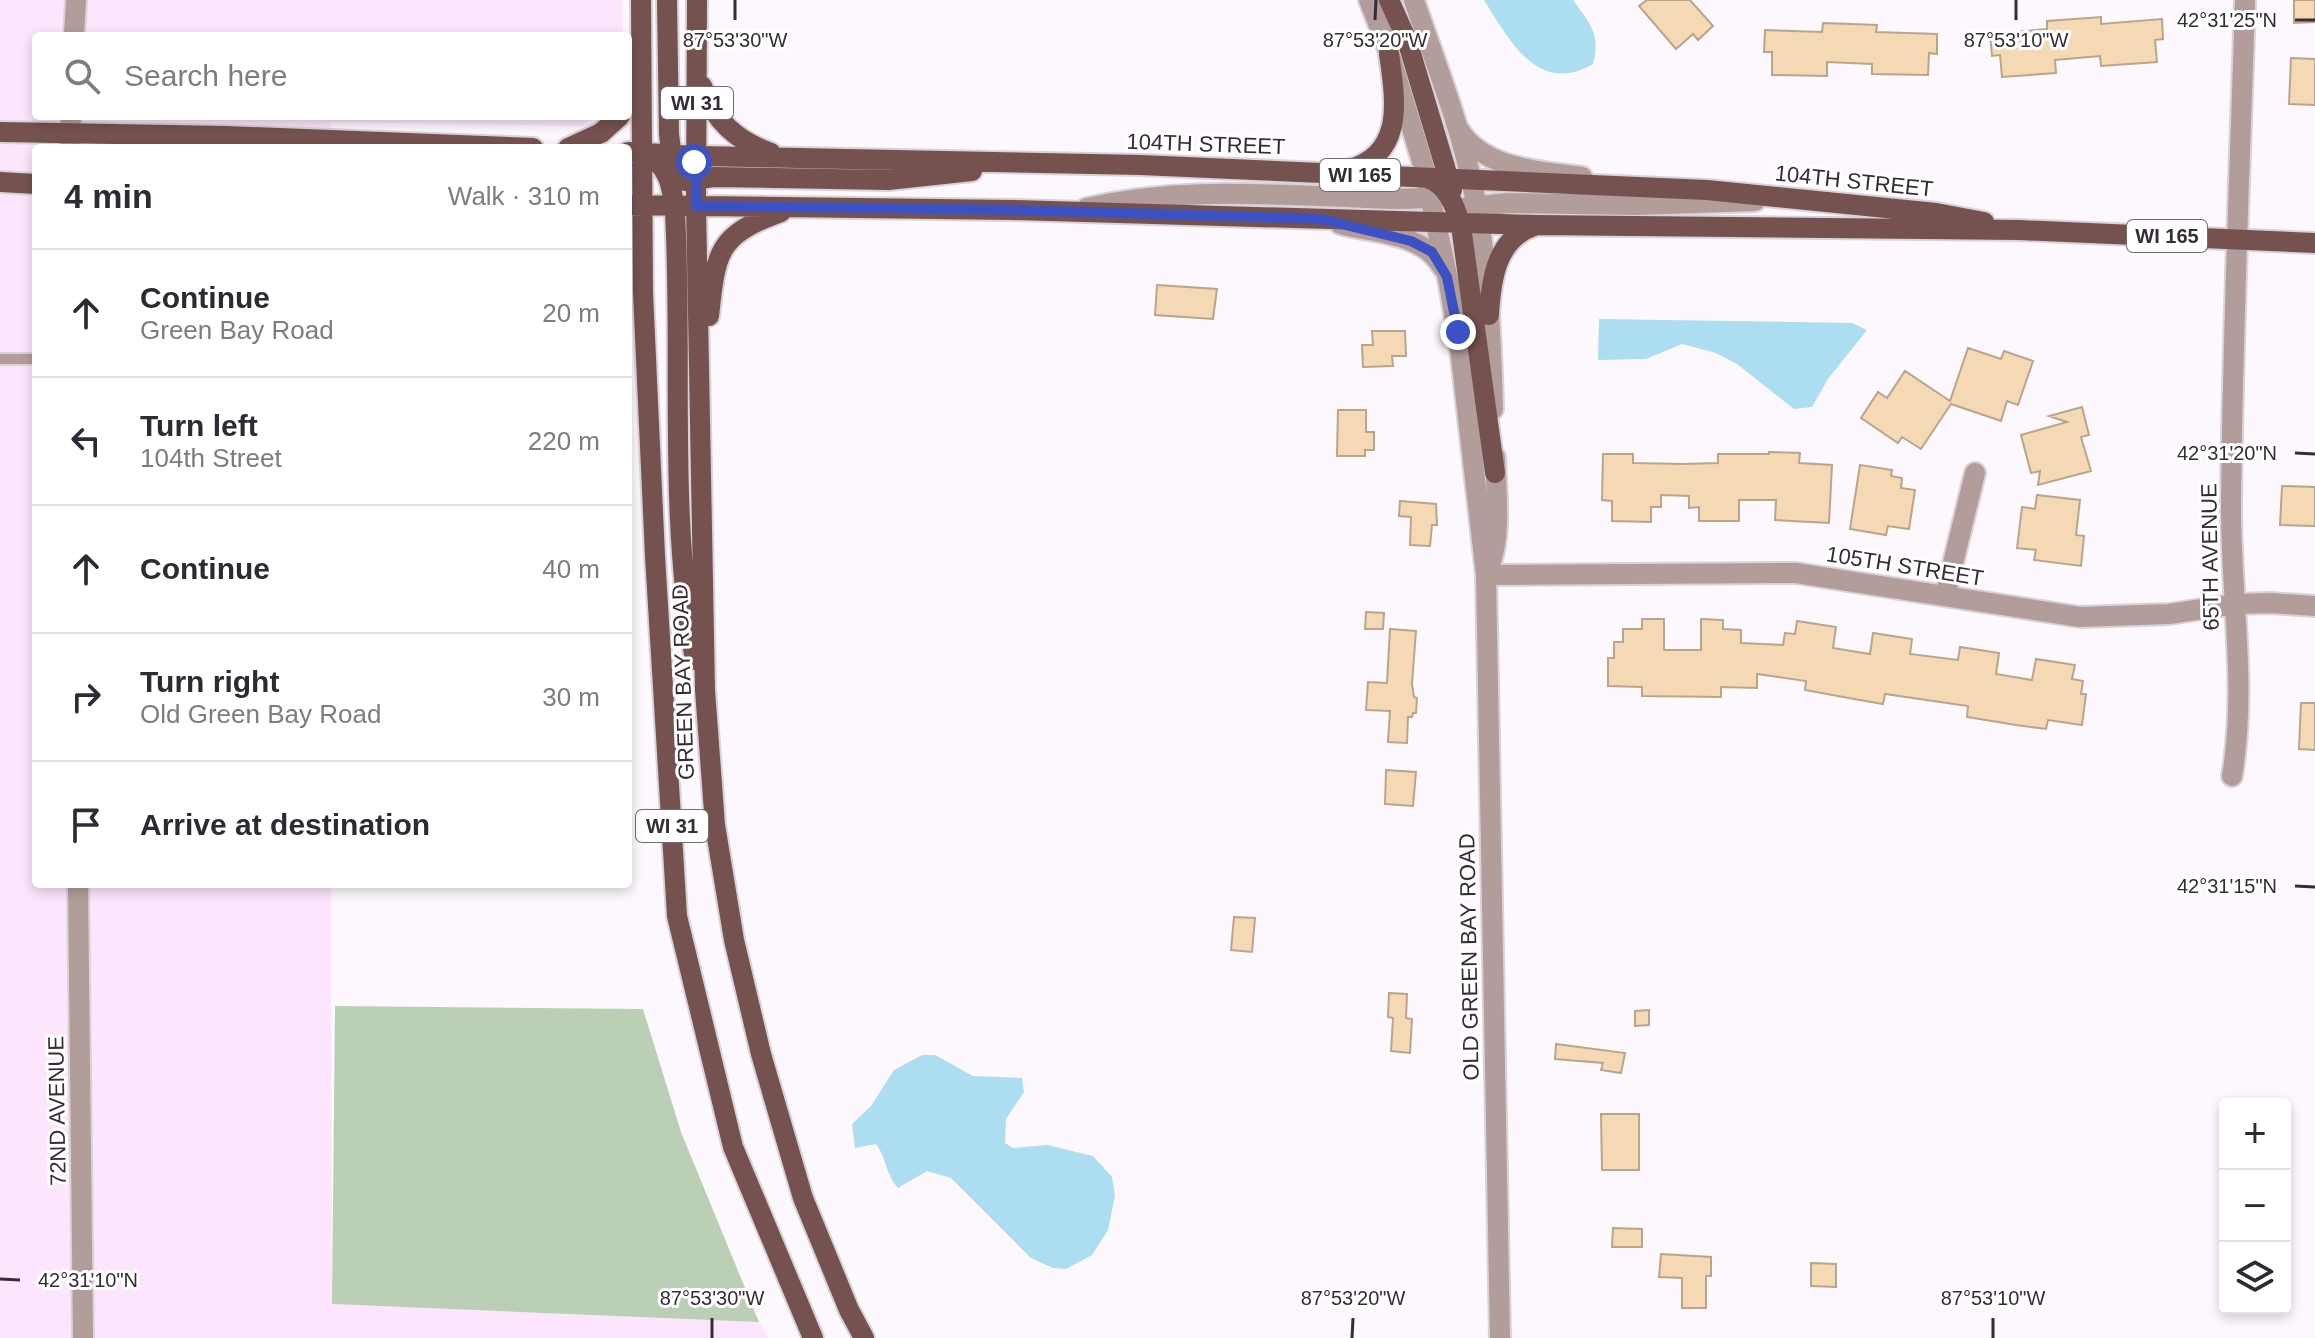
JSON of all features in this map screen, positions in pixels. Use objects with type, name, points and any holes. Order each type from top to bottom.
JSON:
[{"type":"main road","name":"GREEN BAY ROAD","points":[[641,0],[635,205],[643,292],[677,916],[733,1147],[813,1338]]},
{"type":"main road","points":[[667,0],[676,179],[681,563],[687,614],[707,719]]},
{"type":"main road","name":"WI 31","points":[[697,0],[697,156]]},
{"type":"main road","points":[[1389,0],[1407,40],[1454,201],[1495,473]]},
{"type":"main road","points":[[1332,174],[1366,162],[1380,150],[1390,134],[1396,107],[1389,54]]},
{"type":"main road","points":[[632,89],[641,55]]},
{"type":"main road","points":[[697,71],[708,103],[721,122],[747,143],[786,158]]},
{"type":"main road","points":[[577,144],[601,133],[616,120]]},
{"type":"main road","points":[[0,132],[431,144]]},
{"type":"main road","points":[[635,153],[659,161],[676,179],[684,199],[696,206]]},
{"type":"main road","points":[[635,205],[676,179],[697,156]]},
{"type":"main road","name":"104TH STREET","points":[[697,156],[1037,163],[1332,174],[1454,201],[1537,225],[2019,230],[2315,243]]},
{"type":"main road","points":[[635,178],[888,180],[1037,163]]},
{"type":"main road","name":"104TH STREET","points":[[696,206],[1071,211],[1436,222],[1471,179],[1707,190],[1947,215],[2019,230]]},
{"type":"main road","points":[[0,182],[32,184]]},
{"type":"main road","name":"GREEN BAY ROAD","points":[[696,206],[707,719],[715,825],[734,940],[761,1054],[803,1198],[849,1310],[864,1338]]},
{"type":"main road","points":[[699,361],[706,350],[714,269],[723,248],[744,228],[795,208]]},
{"type":"main road","points":[[1489,315],[1493,278],[1504,250],[1520,232],[1537,225]]},
{"type":"main road","points":[[632,253],[643,292]]},
{"type":"street","points":[[74,32],[76,0]]},
{"type":"street","name":"OLD GREEN BAY ROAD","points":[[1369,0],[1389,54],[1454,201],[1489,315],[1496,544],[1486,575]]},
{"type":"street","points":[[1414,0],[1471,179]]},
{"type":"street","name":"65TH AVENUE","points":[[2232,776],[2237,746],[2236,604],[2231,513],[2245,0]]},
{"type":"street","points":[[1455,123],[1474,148],[1504,163],[1637,187]]},
{"type":"street","points":[[1071,211],[1142,197],[1186,193],[1508,203],[1672,204],[1786,199]]},
{"type":"street","points":[[1321,219],[1418,243],[1436,256],[1447,277]]},
{"type":"street","name":"OLD GREEN BAY ROAD","points":[[1436,222],[1458,332],[1486,575],[1500,1338]]},
{"type":"street","points":[[1945,596],[1975,473]]},
{"type":"street","name":"105TH STREET","points":[[1486,575],[1796,573],[2080,617],[2169,614],[2236,604],[2315,606]]},
{"type":"street","name":"72ND AVENUE","points":[[78,888],[83,1338]]},
{"type":"lane","points":[[0,359],[32,359]]},
{"type":"shaded area","points":[[0,0],[622,0],[623,32],[32,32],[32,120],[589,120],[582,126],[331,122],[330,144],[32,144],[32,888],[331,888],[332,1304],[759,1322],[768,1338],[0,1338]]},
{"type":"green space","points":[[335,1006],[643,1009],[681,1132],[759,1322],[332,1304]]},
{"type":"water","points":[[1484,0],[1573,0],[1595,36],[1593,64],[1574,72],[1556,73],[1541,68],[1515,46]]},
{"type":"water","points":[[1599,319],[1852,323],[1867,330],[1828,379],[1812,407],[1794,409],[1737,364],[1716,353],[1682,344],[1646,359],[1598,360]]},
{"type":"water","points":[[922,1055],[935,1055],[973,1076],[1022,1078],[1024,1092],[1006,1119],[1005,1143],[1013,1148],[1047,1145],[1093,1156],[1112,1177],[1115,1196],[1108,1230],[1092,1255],[1066,1269],[1053,1268],[1031,1258],[951,1178],[927,1171],[898,1188],[876,1144],[855,1148],[852,1124],[871,1106],[894,1070]]},
{"type":"building","points":[[1647,0],[1690,0],[1713,26],[1698,40],[1693,34],[1676,49],[1639,6]]},
{"type":"building","points":[[2294,0],[2315,0],[2315,22],[2294,23]]},
{"type":"building","points":[[2101,17],[2101,24],[2162,19],[2163,39],[2155,40],[2157,62],[2101,66],[2100,56],[2055,60],[2056,73],[2002,77],[2000,55],[1992,56],[1990,34],[2047,29],[2047,21]]},
{"type":"building","points":[[1823,23],[1877,25],[1876,32],[1937,34],[1937,54],[1929,53],[1928,75],[1872,74],[1872,64],[1827,62],[1827,76],[1772,75],[1772,52],[1764,52],[1765,30],[1822,32]]},
{"type":"building","points":[[2291,58],[2315,59],[2315,105],[2289,104]]},
{"type":"building","points":[[1157,285],[1217,289],[1213,319],[1155,315]]},
{"type":"building","points":[[1372,331],[1405,331],[1406,356],[1392,356],[1393,366],[1363,367],[1362,345],[1373,345]]},
{"type":"building","points":[[1968,348],[2001,359],[2004,351],[2033,361],[2018,405],[2007,401],[2001,421],[1951,404],[1921,449],[1902,437],[1898,443],[1861,418],[1878,392],[1887,398],[1905,371],[1950,401]]},
{"type":"building","points":[[2082,407],[2089,435],[2081,437],[2091,471],[2038,485],[2040,471],[2031,473],[2021,435],[2067,422],[2049,416]]},
{"type":"building","points":[[1338,410],[1366,410],[1366,432],[1374,432],[1374,450],[1365,450],[1365,456],[1337,456]]},
{"type":"building","points":[[1800,453],[1799,463],[1832,465],[1829,523],[1775,520],[1776,500],[1739,500],[1739,521],[1699,521],[1699,507],[1689,508],[1689,496],[1661,495],[1661,507],[1651,507],[1651,522],[1612,521],[1612,501],[1602,500],[1603,454],[1633,454],[1633,463],[1684,464],[1718,463],[1718,454]]},
{"type":"building","points":[[1860,465],[1892,470],[1891,476],[1902,478],[1901,488],[1915,490],[1909,529],[1888,526],[1886,535],[1850,529]]},
{"type":"building","points":[[2282,486],[2315,487],[2315,526],[2280,525]]},
{"type":"building","points":[[2037,495],[2080,500],[2076,535],[2084,536],[2081,566],[2034,560],[2036,550],[2017,548],[2022,507],[2035,509]]},
{"type":"building","points":[[1400,501],[1436,504],[1437,525],[1432,525],[1430,546],[1410,545],[1411,517],[1399,516]]},
{"type":"building","points":[[1366,612],[1384,613],[1383,629],[1365,629]]},
{"type":"building","points":[[1642,619],[1664,619],[1664,650],[1701,650],[1701,619],[1723,620],[1723,629],[1741,630],[1741,643],[1783,645],[1785,633],[1795,634],[1797,621],[1836,627],[1833,648],[1870,654],[1873,633],[1912,639],[1910,654],[1958,660],[1960,647],[1999,653],[1996,674],[2032,680],[2036,659],[2075,665],[2072,679],[2083,681],[2081,694],[2086,694],[2082,725],[2048,720],[2046,729],[2016,725],[1967,717],[1968,706],[1885,694],[1883,704],[1805,690],[1806,681],[1757,674],[1757,688],[1721,687],[1721,697],[1642,696],[1642,687],[1608,686],[1608,658],[1614,658],[1614,642],[1623,642],[1623,629],[1642,629]]},
{"type":"building","points":[[1390,629],[1416,631],[1412,684],[1414,697],[1417,698],[1416,713],[1408,717],[1407,743],[1388,742],[1390,711],[1366,710],[1368,682],[1387,683]]},
{"type":"building","points":[[2301,703],[2315,703],[2315,750],[2299,749]]},
{"type":"building","points":[[1386,770],[1416,772],[1413,806],[1385,804]]},
{"type":"building","points":[[1234,917],[1255,918],[1252,952],[1231,950]]},
{"type":"building","points":[[1389,993],[1407,994],[1406,1018],[1412,1019],[1410,1053],[1391,1051],[1393,1018],[1388,1017]]},
{"type":"building","points":[[1649,1010],[1649,1025],[1635,1026],[1635,1011]]},
{"type":"building","points":[[1556,1044],[1625,1053],[1621,1073],[1601,1070],[1603,1063],[1555,1059]]},
{"type":"building","points":[[1601,1114],[1639,1114],[1639,1170],[1602,1170]]},
{"type":"building","points":[[1613,1228],[1642,1229],[1642,1247],[1612,1247]]},
{"type":"building","points":[[1661,1254],[1711,1257],[1711,1276],[1706,1276],[1706,1308],[1682,1308],[1682,1278],[1659,1277]]},
{"type":"building","points":[[1811,1263],[1836,1264],[1836,1287],[1811,1286]]},
{"type":"route","points":[[694,162],[697,156],[696,206],[1013,210],[1321,219],[1411,241],[1432,252],[1447,277],[1458,332]]}]
